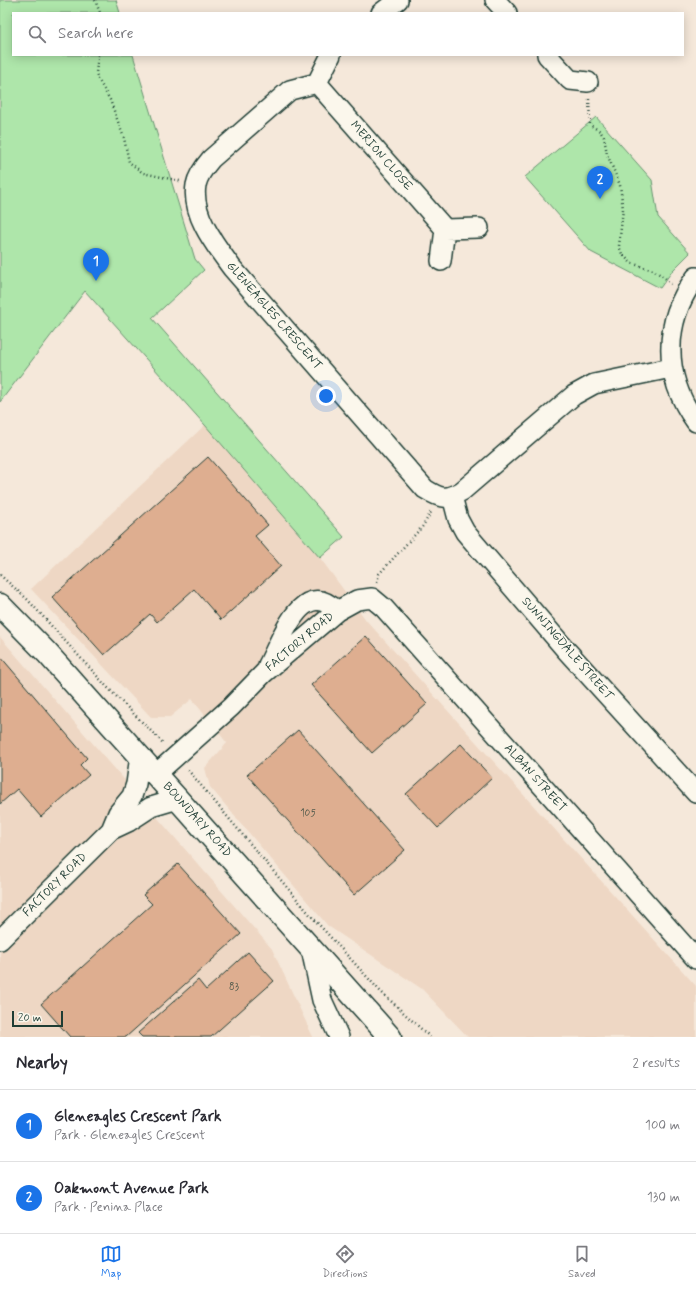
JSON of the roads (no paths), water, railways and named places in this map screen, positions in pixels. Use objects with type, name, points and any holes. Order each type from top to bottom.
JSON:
[{"type":"main road","name":"BOUNDARY ROAD","points":[[0,605],[47,653],[140,756],[390,1037]]},
{"type":"street","points":[[495,0],[507,12]]},
{"type":"street","points":[[317,83],[330,56]]},
{"type":"street","points":[[548,56],[570,80],[588,82]]},
{"type":"street","name":"GLENEAGLES CRESCENT","points":[[317,83],[290,90],[211,159],[203,169],[196,184],[196,199],[200,215],[212,240],[232,268],[425,489],[445,497]]},
{"type":"street","name":"MERION CLOSE","points":[[317,83],[445,229]]},
{"type":"street","points":[[441,261],[445,229],[478,228]]},
{"type":"street","points":[[696,277],[684,297],[675,319],[670,344],[671,368],[679,393],[696,422]]},
{"type":"street","points":[[445,497],[462,491],[574,395],[594,384],[671,368]]},
{"type":"street","name":"SUNNINGDALE STREET","points":[[445,497],[465,532],[566,650],[696,793]]},
{"type":"street","name":"FACTORY ROAD","points":[[156,774],[231,707],[264,673],[337,611],[357,600],[372,598]]},
{"type":"street","name":"ALBAN STREET","points":[[372,598],[389,614],[696,959]]},
{"type":"street","name":"FACTORY ROAD","points":[[264,673],[293,616],[301,607],[311,600],[324,602],[337,611]]},
{"type":"street","name":"FACTORY ROAD","points":[[111,830],[118,813],[132,796],[136,784],[140,756]]},
{"type":"street","name":"FACTORY ROAD","points":[[0,940],[111,830],[128,822],[151,807],[178,799]]},
{"type":"street","points":[[311,949],[322,1000],[339,1037]]},
{"type":"place","name":"Oakmont Avenue Park","points":[[600,199]]},
{"type":"place","name":"Gleneagles Crescent Park","points":[[96,281]]}]
